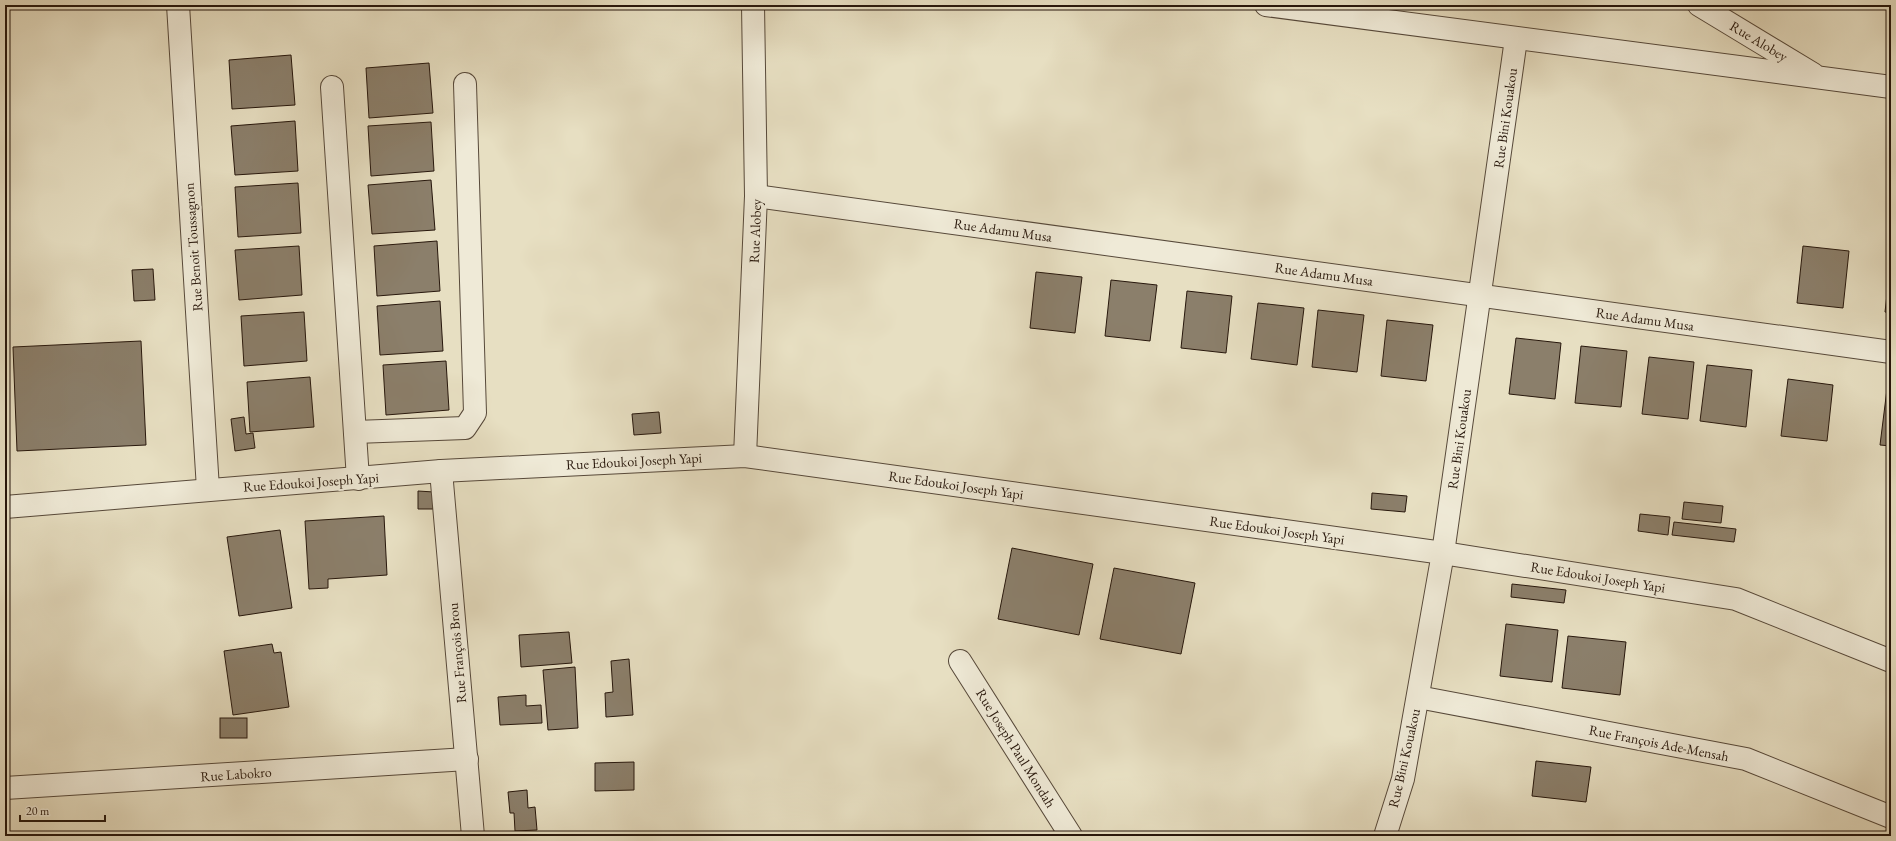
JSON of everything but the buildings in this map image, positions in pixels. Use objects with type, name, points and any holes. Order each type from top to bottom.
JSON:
[{"type":"street","name":"Rue Benoit Toussagnon","points":[[178,5],[208,489]]},
{"type":"street","name":"Rue Alobey","points":[[745,456],[756,196],[753,5]]},
{"type":"street","points":[[1266,5],[1891,87]]},
{"type":"street","name":"Rue Alobey","points":[[1699,5],[1819,78]]},
{"type":"street","name":"Rue Bini Kouakou","points":[[1385,836],[1402,778],[1418,697],[1443,553],[1516,39]]},
{"type":"street","points":[[355,432],[465,428],[475,413],[465,84]]},
{"type":"street","points":[[332,87],[358,479]]},
{"type":"street","name":"Rue Adamu Musa","points":[[756,196],[1891,352]]},
{"type":"street","name":"Rue Edoukoi Joseph Yapi","points":[[5,507],[208,489],[358,479],[441,471],[745,456],[1443,553],[1736,599],[1891,661]]},
{"type":"street","name":"Rue François Brou","points":[[441,471],[474,836]]},
{"type":"street","name":"Rue Joseph Paul Mondah","points":[[960,661],[1070,836]]},
{"type":"street","name":"Rue François Ade-Mensah","points":[[1418,697],[1746,759],[1891,817]]},
{"type":"street","name":"Rue Labokro","points":[[5,788],[467,759]]}]
